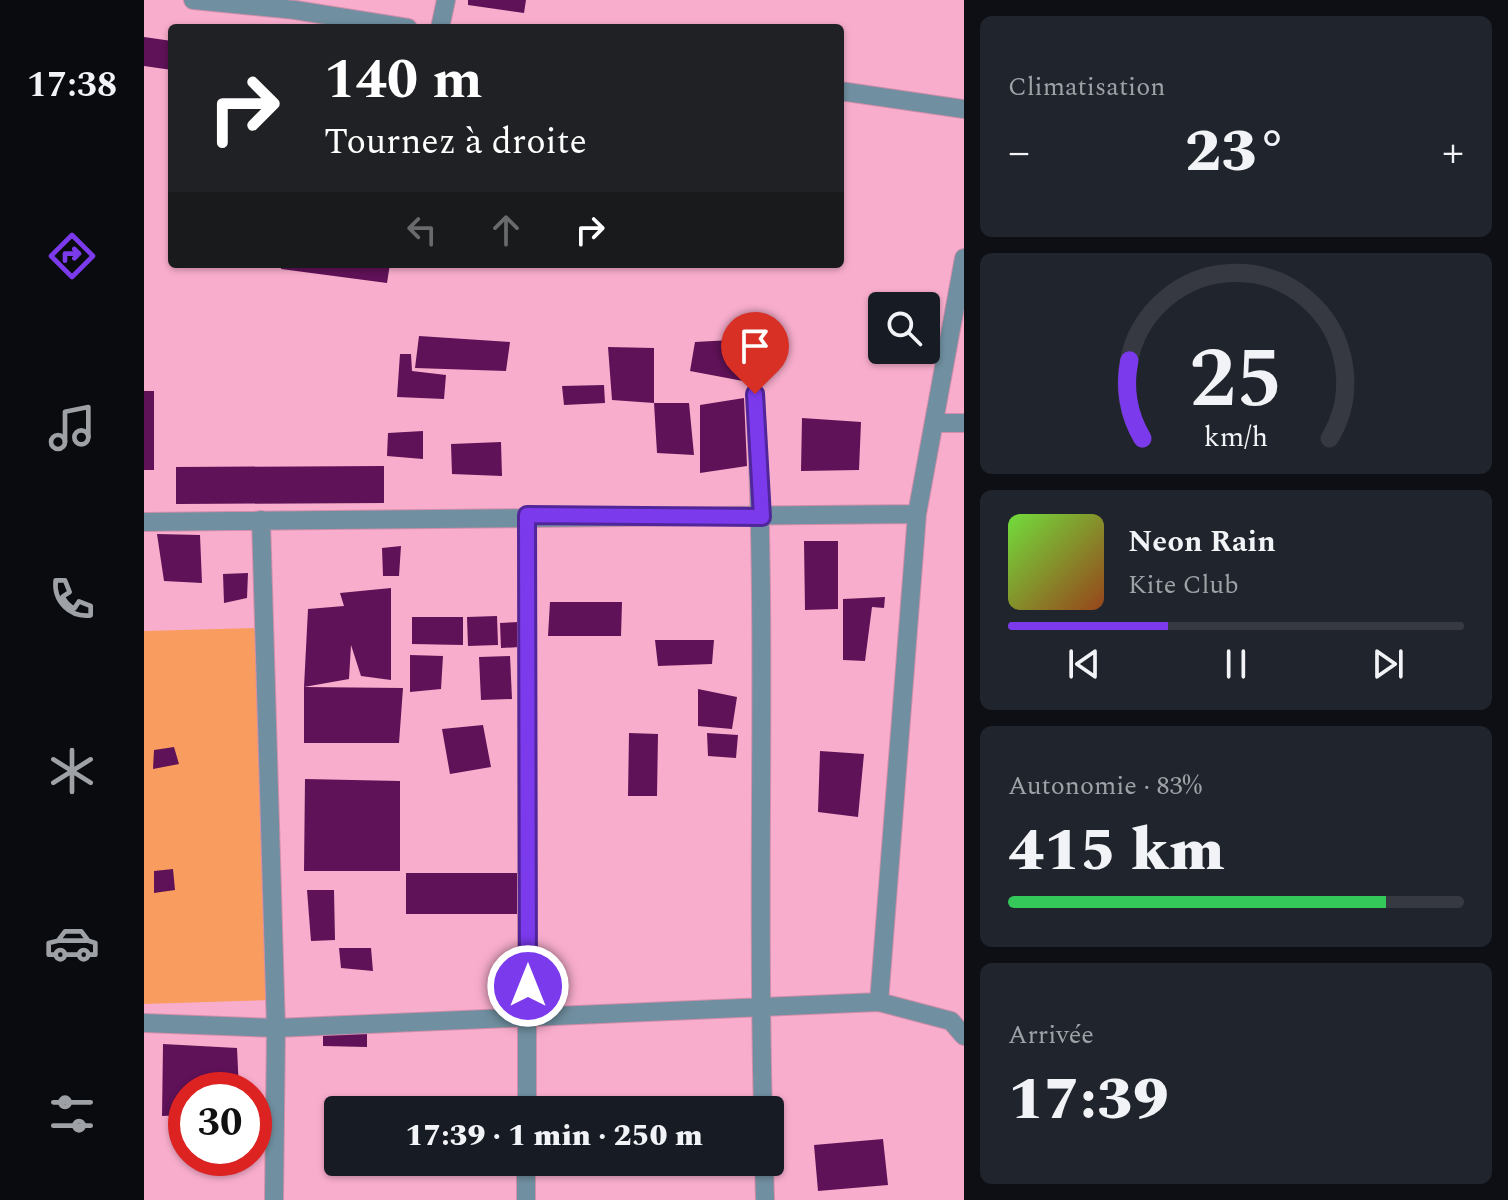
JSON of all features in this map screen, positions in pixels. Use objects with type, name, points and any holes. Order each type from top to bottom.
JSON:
[{"type":"street","points":[[193,0],[296,5],[389,24]]},
{"type":"street","points":[[441,24],[446,0]]},
{"type":"street","points":[[844,92],[964,109]]},
{"type":"street","points":[[879,1002],[917,514],[964,258]]},
{"type":"street","points":[[755,394],[762,517],[760,1005],[763,1096]]},
{"type":"street","points":[[936,423],[964,423]]},
{"type":"street","points":[[144,522],[527,515],[762,517],[917,514]]},
{"type":"street","points":[[527,515],[527,1096]]},
{"type":"street","points":[[261,520],[276,1028],[274,1200]]},
{"type":"street","points":[[144,1023],[276,1028],[879,1002],[951,1021],[964,1036]]},
{"type":"street","points":[[526,1176],[526,1200]]},
{"type":"street","points":[[764,1176],[765,1200]]},
{"type":"shaded area","points":[[258,628],[270,1000],[144,1004],[144,631]]},
{"type":"building","points":[[468,0],[526,0],[524,13],[468,5]]},
{"type":"building","points":[[144,37],[168,40],[168,69],[144,66]]},
{"type":"building","points":[[281,268],[389,268],[387,283]]},
{"type":"building","points":[[419,336],[510,342],[506,371],[415,368]]},
{"type":"building","points":[[749,339],[743,381],[690,371],[695,342]]},
{"type":"building","points":[[608,347],[654,348],[654,403],[612,400]]},
{"type":"building","points":[[400,354],[411,354],[412,371],[446,375],[444,399],[397,397]]},
{"type":"building","points":[[604,385],[605,403],[564,405],[562,386]]},
{"type":"building","points":[[144,391],[154,391],[154,470],[144,470]]},
{"type":"building","points":[[744,398],[747,466],[700,473],[700,405]]},
{"type":"building","points":[[654,403],[689,403],[694,455],[657,453]]},
{"type":"building","points":[[802,418],[861,422],[859,470],[801,471]]},
{"type":"building","points":[[423,431],[423,459],[387,456],[388,433]]},
{"type":"building","points":[[501,442],[502,476],[452,474],[451,444]]},
{"type":"building","points":[[384,466],[384,503],[176,504],[176,467]]},
{"type":"building","points":[[157,534],[200,535],[202,583],[164,581]]},
{"type":"building","points":[[804,541],[838,541],[838,609],[805,610]]},
{"type":"building","points":[[401,546],[399,576],[383,576],[382,548]]},
{"type":"building","points":[[248,573],[247,598],[224,603],[223,574]]},
{"type":"building","points":[[391,588],[391,680],[361,676],[351,645],[349,679],[304,687],[308,609],[344,606],[340,593]]},
{"type":"building","points":[[885,597],[884,608],[872,607],[865,661],[843,660],[843,599]]},
{"type":"building","points":[[550,602],[622,602],[621,636],[548,636]]},
{"type":"building","points":[[497,616],[498,645],[468,646],[467,617]]},
{"type":"building","points":[[412,617],[463,617],[463,645],[412,644]]},
{"type":"building","points":[[519,622],[520,647],[501,648],[500,623]]},
{"type":"building","points":[[655,640],[714,640],[712,664],[658,666]]},
{"type":"building","points":[[410,655],[443,656],[441,689],[410,692]]},
{"type":"building","points":[[510,656],[512,699],[481,700],[479,657]]},
{"type":"building","points":[[304,687],[403,688],[399,743],[304,743]]},
{"type":"building","points":[[698,689],[737,697],[732,729],[698,726]]},
{"type":"building","points":[[483,725],[491,767],[450,774],[442,729]]},
{"type":"building","points":[[629,733],[658,734],[657,796],[628,796]]},
{"type":"building","points":[[707,733],[738,735],[736,758],[708,756]]},
{"type":"building","points":[[174,747],[179,764],[153,769],[154,750]]},
{"type":"building","points":[[820,751],[864,754],[858,817],[818,812]]},
{"type":"building","points":[[305,779],[400,781],[400,871],[304,871]]},
{"type":"building","points":[[173,869],[175,890],[154,893],[154,871]]},
{"type":"building","points":[[406,873],[518,873],[518,914],[406,914]]},
{"type":"building","points":[[307,890],[334,890],[335,940],[311,941]]},
{"type":"building","points":[[339,948],[371,948],[373,971],[341,968]]},
{"type":"building","points":[[367,1032],[367,1047],[323,1046],[323,1033]]},
{"type":"building","points":[[163,1044],[237,1048],[238,1072],[168,1072],[168,1116],[162,1116]]},
{"type":"building","points":[[883,1139],[888,1185],[818,1191],[814,1145]]},
{"type":"route","points":[[528,986],[527,515],[762,517],[755,394]]}]
